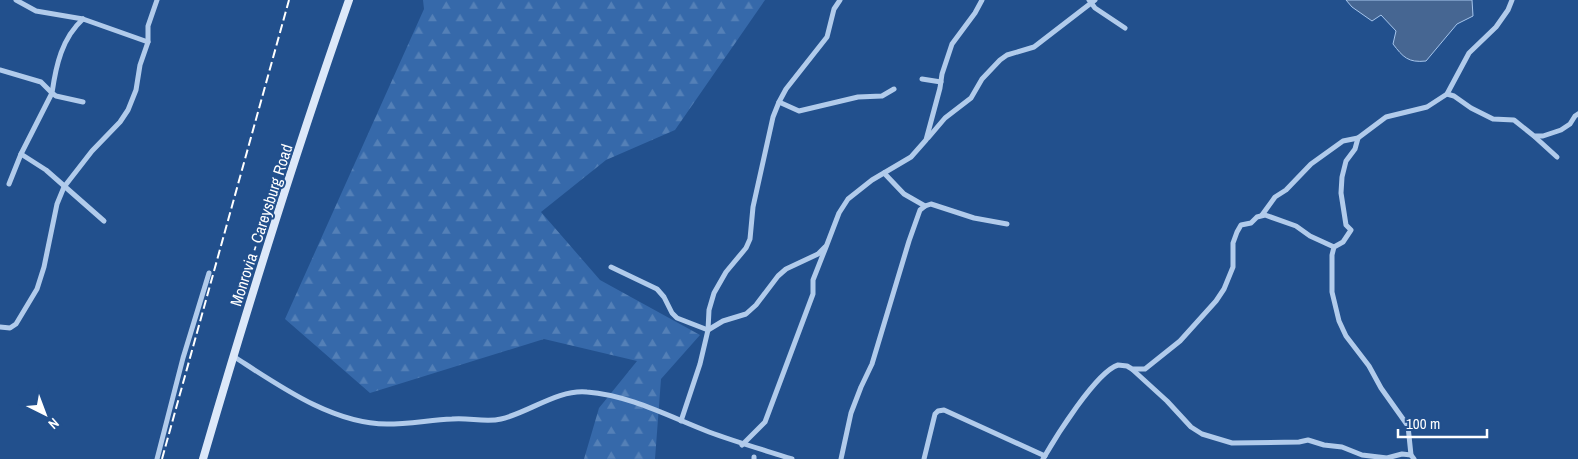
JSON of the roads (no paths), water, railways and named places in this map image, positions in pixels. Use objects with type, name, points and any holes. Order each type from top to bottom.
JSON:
[{"type":"main road","name":"Monrovia - Careysburg Road","points":[[203,459],[284,193],[349,0]]},
{"type":"street","points":[[16,0],[36,11],[83,19],[148,42]]},
{"type":"street","points":[[0,327],[10,328],[16,324],[36,290],[44,268],[57,204],[64,187],[92,151],[120,122],[128,110],[136,90],[148,42],[148,26],[157,0]]},
{"type":"street","points":[[681,421],[700,364],[708,330],[709,310],[714,293],[726,272],[746,248],[750,239],[753,207],[761,164],[779,102],[798,73],[827,37],[834,9],[840,0]]},
{"type":"street","points":[[926,140],[952,44],[975,14],[982,0]]},
{"type":"street","points":[[1132,369],[1145,369],[1166,354],[1180,342],[1216,301],[1224,289],[1233,267],[1232,251],[1241,225],[1251,223],[1262,215],[1275,197],[1286,190],[1311,164],[1343,142],[1358,138],[1386,116],[1427,107],[1447,94],[1469,53],[1496,27],[1508,10],[1512,0]]},
{"type":"street","points":[[742,445],[765,422],[812,294],[813,280],[820,254],[826,246],[838,213],[848,199],[860,188],[911,157],[945,118],[970,98],[982,80],[1007,54],[1034,47],[1092,1],[1095,8],[1125,28]]},
{"type":"street","points":[[9,184],[21,154],[52,93],[56,63],[73,28],[83,19]]},
{"type":"street","points":[[0,70],[41,82],[56,96],[83,102]]},
{"type":"street","points":[[922,79],[941,82]]},
{"type":"street","points":[[779,102],[799,111],[858,97],[882,96],[894,89]]},
{"type":"street","points":[[1447,94],[1454,96],[1471,108],[1493,119],[1514,120],[1557,157]]},
{"type":"street","points":[[1534,136],[1543,136],[1561,130],[1570,124],[1578,114]]},
{"type":"street","points":[[924,459],[935,414],[938,411],[944,410],[1044,458],[1091,389],[1105,374],[1118,365],[1127,366],[1132,369],[1167,401],[1195,431],[1232,443],[1299,442],[1308,440],[1324,445],[1342,447],[1362,455],[1387,458],[1402,454],[1413,457],[1408,426],[1381,388],[1369,366],[1341,330],[1332,292],[1331,260],[1334,247],[1343,242],[1351,230],[1346,225],[1341,193],[1342,177],[1346,161],[1355,149],[1358,138]]},
{"type":"street","points":[[21,154],[46,170],[104,221]]},
{"type":"street","points":[[884,173],[904,194],[925,206]]},
{"type":"street","points":[[841,459],[853,406],[872,364],[920,210],[931,204],[974,218],[1007,224]]},
{"type":"street","points":[[1262,215],[1296,226],[1310,236],[1334,247]]},
{"type":"street","points":[[708,330],[723,321],[746,314],[786,269],[820,254]]},
{"type":"street","points":[[611,267],[657,289],[677,318],[708,330]]},
{"type":"street","points":[[157,459],[183,358],[209,273]]},
{"type":"street","points":[[233,356],[282,387],[313,403],[341,416],[366,422],[387,424],[461,418],[499,420],[566,394],[584,392],[605,394],[628,400],[742,445],[792,459]]},
{"type":"railway","points":[[162,459],[289,0]]}]
